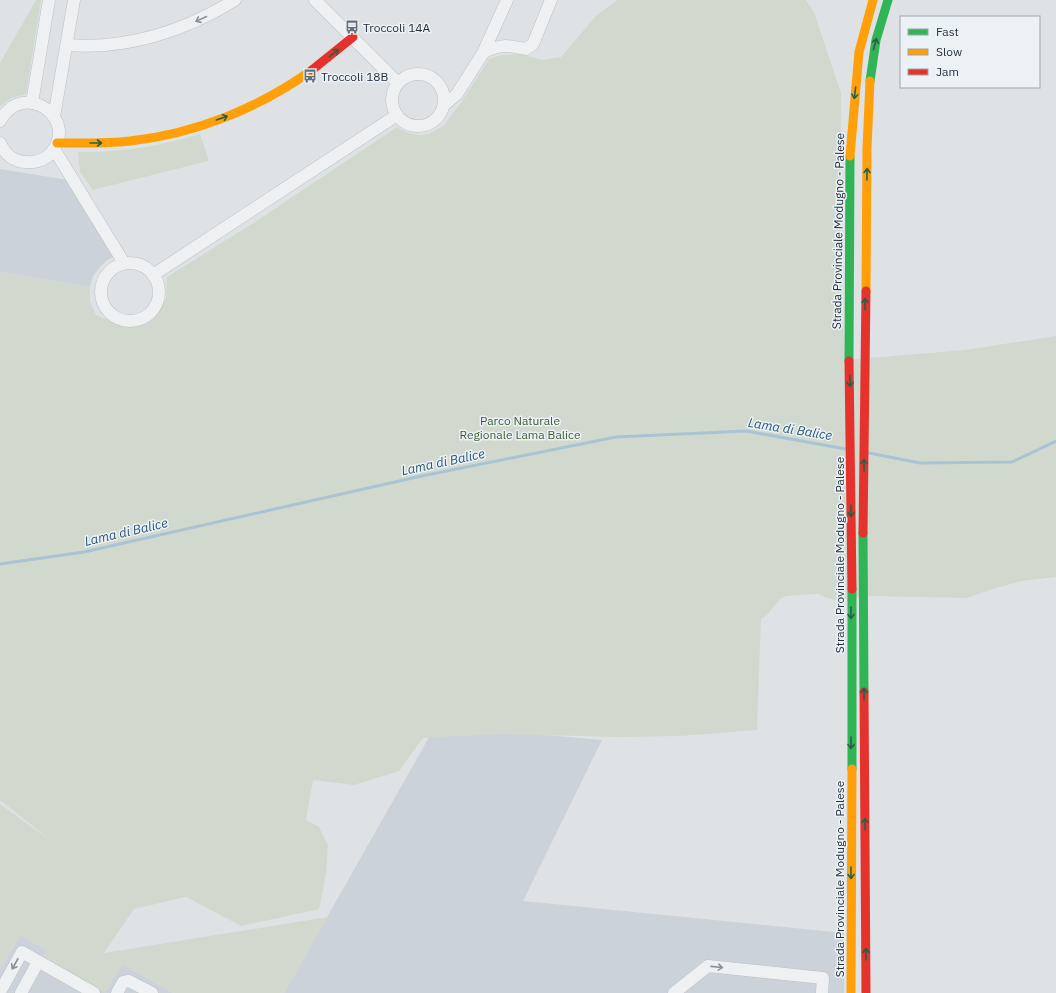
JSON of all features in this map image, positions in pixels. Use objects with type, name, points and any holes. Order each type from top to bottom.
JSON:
[{"type":"main road","name":"Strada Provinciale Modugno - Palese","points":[[851,993],[852,574],[849,342],[850,145],[859,52],[873,0]]},
{"type":"main road","name":"Strada Provinciale Modugno - Palese","points":[[866,993],[863,574],[864,343],[868,107],[873,53],[888,0]]},
{"type":"main road","points":[[55,146],[109,143],[142,139],[168,134],[228,116],[258,103],[287,87],[316,68],[353,37]]},
{"type":"street","points":[[32,103],[49,0]]},
{"type":"street","points":[[54,117],[74,0]]},
{"type":"street","points":[[67,45],[110,45],[152,37],[193,22],[215,12],[235,0]]},
{"type":"street","points":[[315,0],[398,83]]},
{"type":"street","points":[[444,105],[457,94],[483,53],[507,0]]},
{"type":"street","points":[[483,53],[492,48],[508,45],[526,49],[533,44],[551,0]]},
{"type":"street","points":[[416,74],[424,75],[432,78],[442,89],[444,105],[436,120],[420,126],[411,125],[403,122],[397,115],[392,101],[393,93],[398,83],[408,76],[416,74]]},
{"type":"street","points":[[0,121],[6,112],[15,105],[21,103],[32,103],[43,106],[51,113],[54,117],[59,133],[55,146],[46,157],[35,162],[23,162],[12,158],[7,154],[0,143]]},
{"type":"street","points":[[153,275],[397,115]]},
{"type":"street","points":[[55,146],[124,263]]},
{"type":"street","points":[[124,263],[142,265],[150,270],[158,287],[158,296],[155,306],[149,313],[141,318],[132,320],[122,319],[113,315],[106,309],[102,300],[101,290],[103,281],[108,272],[115,266],[124,263]]},
{"type":"street","points":[[3,991],[22,952],[94,993]]},
{"type":"street","points":[[21,993],[38,962]]},
{"type":"street","points":[[674,993],[708,966],[823,978],[822,993]]},
{"type":"street","points":[[117,993],[123,982],[129,981],[152,993]]},
{"type":"shaded area","points":[[0,169],[68,180],[113,257],[99,268],[93,276],[90,287],[0,272]]},
{"type":"shaded area","points":[[436,725],[602,740],[523,901],[844,933],[844,993],[284,993]]},
{"type":"shaded area","points":[[20,935],[47,950],[43,957],[105,992],[122,964],[173,993],[0,993],[0,970]]},
{"type":"green space","points":[[36,0],[41,0],[26,94],[11,98],[0,106],[0,63]]},
{"type":"green space","name":"Parco Naturale Regionale Lama Balice","points":[[617,0],[806,0],[814,12],[841,93],[840,268],[845,360],[965,350],[1056,336],[1056,577],[1022,581],[967,598],[873,596],[838,600],[827,598],[818,594],[786,596],[780,599],[767,615],[761,619],[757,730],[681,736],[621,737],[497,734],[423,738],[399,771],[354,785],[313,780],[306,820],[319,827],[328,845],[326,874],[319,909],[241,926],[186,897],[134,909],[104,953],[328,917],[284,993],[173,993],[122,964],[105,993],[43,957],[47,950],[20,935],[0,970],[0,804],[54,843],[0,800],[0,272],[90,287],[90,302],[96,315],[123,326],[148,320],[166,299],[167,277],[258,220],[397,127],[408,133],[420,135],[429,134],[443,126],[460,104],[489,59],[501,55],[520,54],[542,60],[561,57],[596,16]]},
{"type":"green space","points":[[200,134],[209,161],[93,190],[80,172],[78,152],[139,148]]},
{"type":"waterway","name":"Lama di Balice","points":[[0,564],[84,552],[417,477],[616,437],[746,431],[846,449]]},
{"type":"waterway","name":"Lama di Balice","points":[[869,453],[920,463],[1012,462],[1056,441]]},
{"type":"traffic: fast","points":[[870,81],[876,40],[888,0]]},
{"type":"traffic: fast","points":[[849,361],[850,156]]},
{"type":"traffic: fast","points":[[863,533],[864,692]]},
{"type":"traffic: fast","points":[[852,589],[852,769]]},
{"type":"traffic: slow","points":[[850,156],[859,52],[873,0]]},
{"type":"traffic: slow","points":[[57,143],[121,142],[178,132],[226,117],[248,107],[292,84],[312,70]]},
{"type":"traffic: slow","points":[[866,291],[867,148],[870,81]]},
{"type":"traffic: slow","points":[[851,993],[852,769]]},
{"type":"traffic: jam","points":[[312,70],[353,37]]},
{"type":"traffic: jam","points":[[863,533],[866,291]]},
{"type":"traffic: jam","points":[[849,361],[852,589]]},
{"type":"traffic: jam","points":[[864,692],[866,993]]},
{"type":"place","name":"Troccoli 14A","points":[[352,27]]},
{"type":"place","name":"Troccoli 18B","points":[[310,76]]}]
